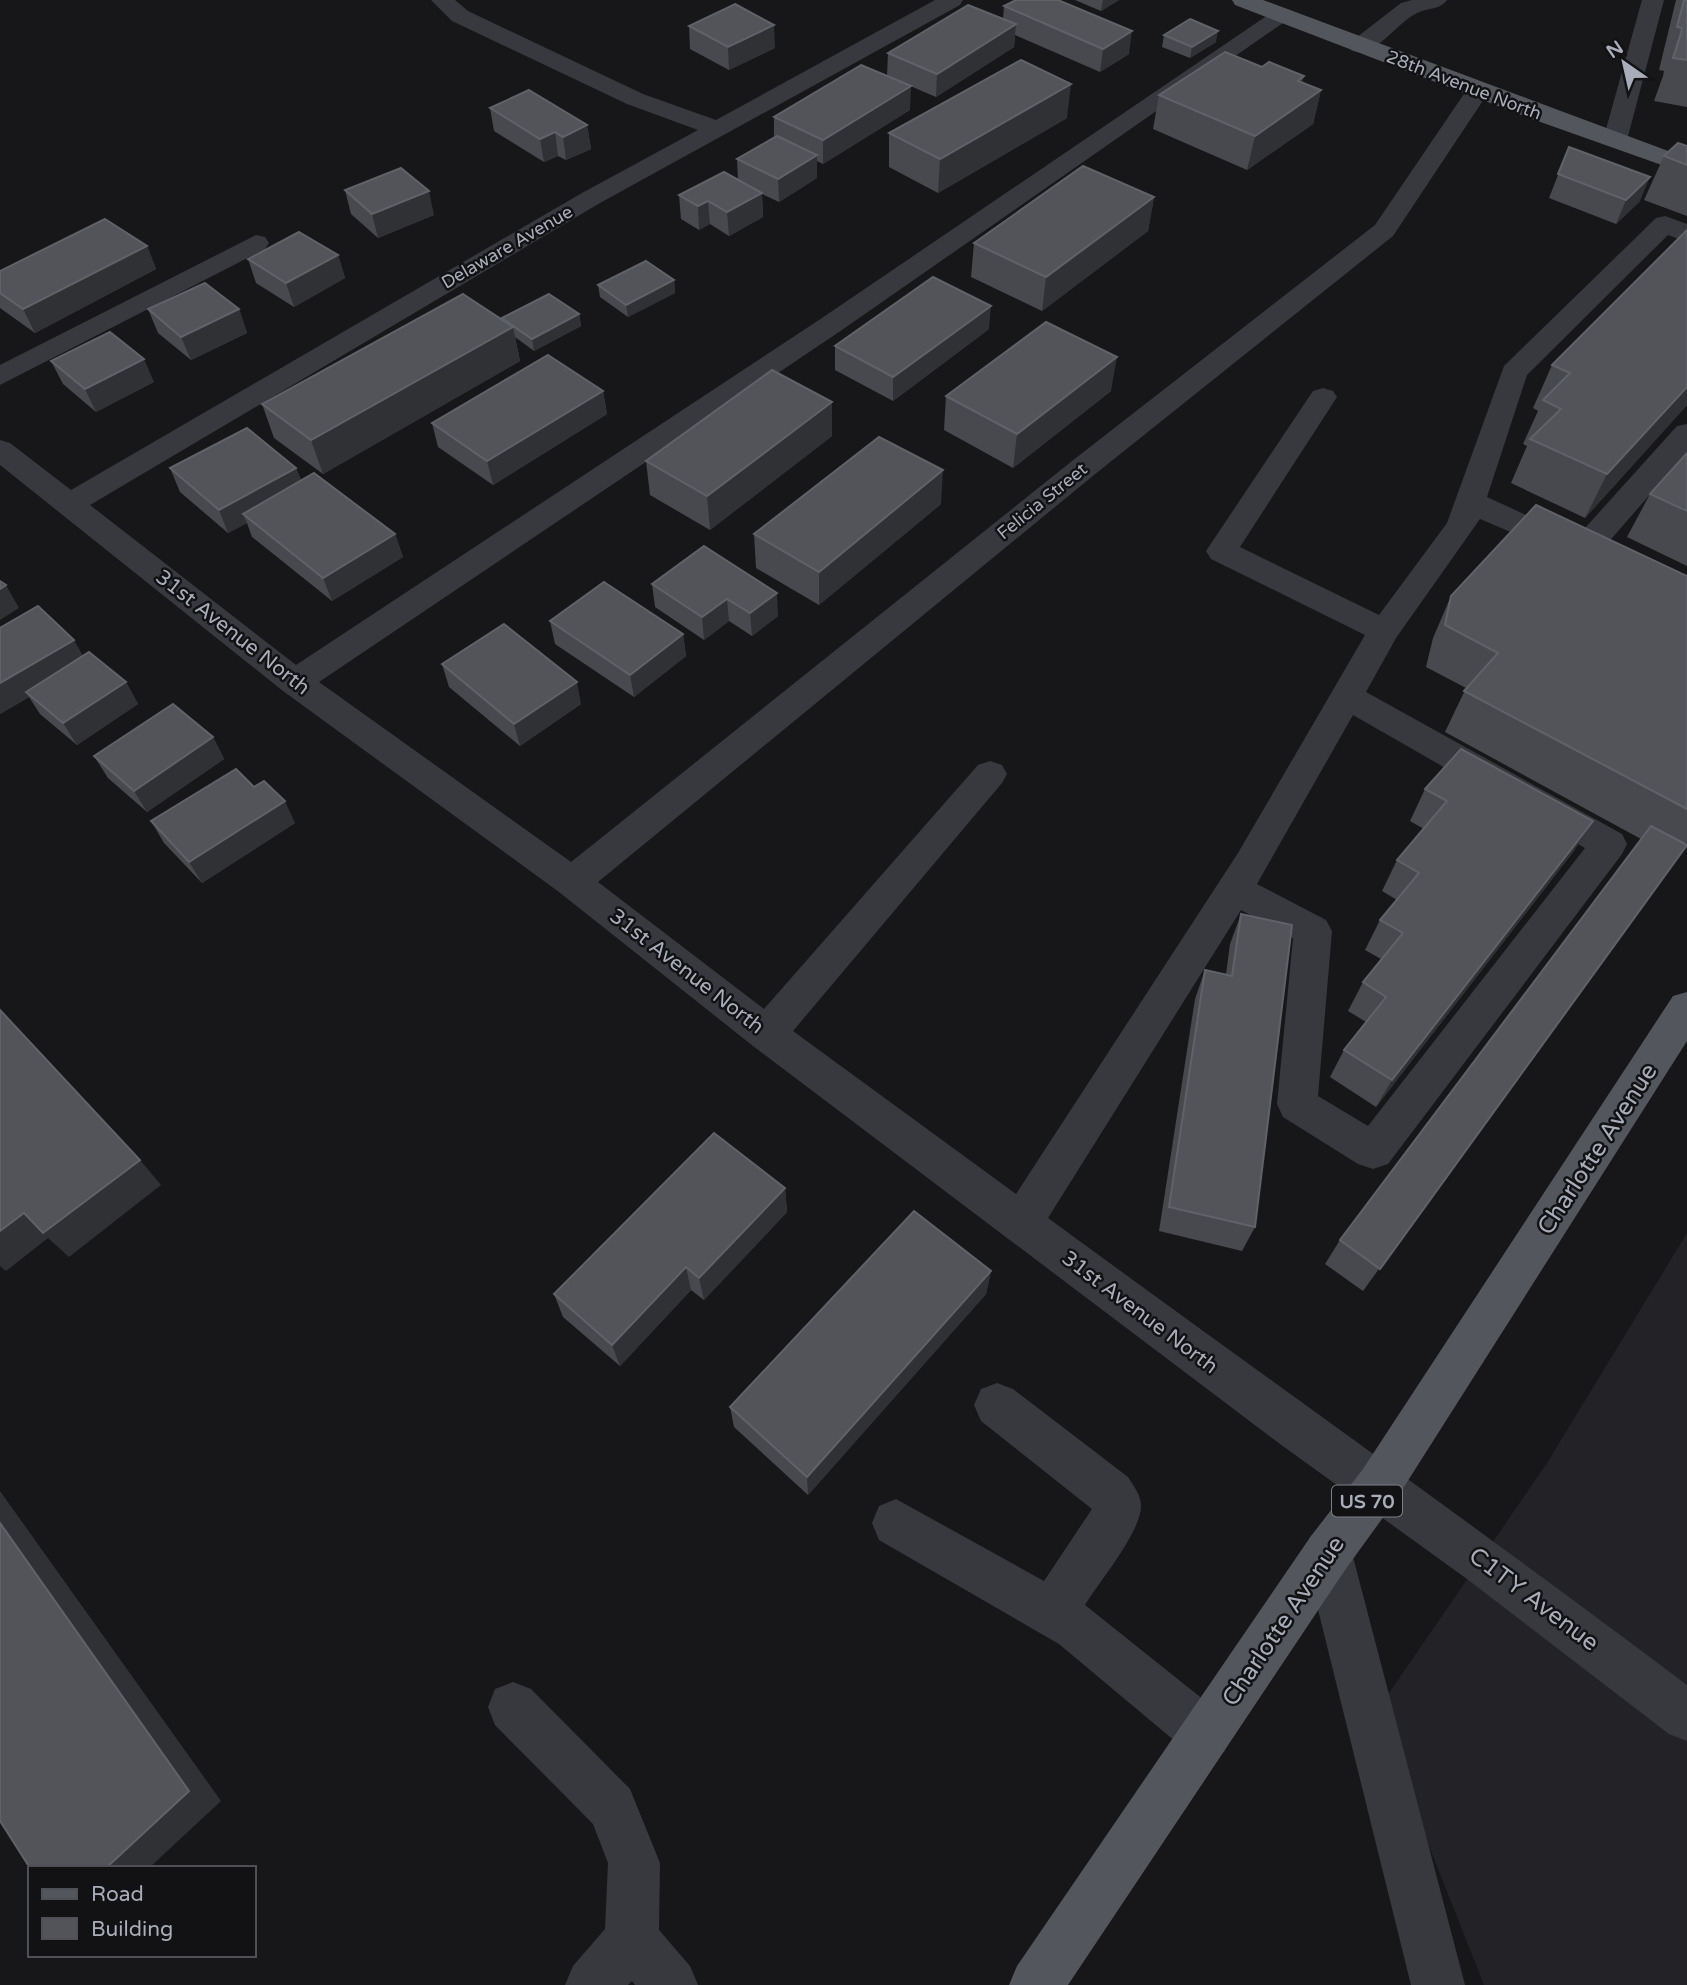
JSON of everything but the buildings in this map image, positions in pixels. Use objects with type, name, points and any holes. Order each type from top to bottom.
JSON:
[{"type":"main road","name":"28th Avenue North","points":[[1243,0],[1360,46],[1687,166]]},
{"type":"main road","name":"Charlotte Avenue","points":[[1035,1985],[1328,1553],[1379,1485],[1687,1008]]},
{"type":"street","points":[[442,0],[460,16],[635,99],[692,117],[715,129]]},
{"type":"street","points":[[906,0],[942,5]]},
{"type":"street","points":[[1387,0],[1409,8]]},
{"type":"street","points":[[1360,46],[1409,8],[1436,0]]},
{"type":"street","points":[[1615,140],[1653,0]]},
{"type":"street","name":"Delaware Avenue","points":[[68,505],[579,204],[942,5]]},
{"type":"street","points":[[295,682],[829,326],[1282,16]]},
{"type":"street","name":"Felicia Street","points":[[572,882],[1083,468],[1384,230],[1478,90]]},
{"type":"street","points":[[1021,1223],[1234,889],[1384,631],[1462,526],[1514,372],[1665,225],[1687,234]]},
{"type":"street","points":[[0,376],[256,243]]},
{"type":"street","points":[[1323,397],[1222,551],[1384,631]]},
{"type":"street","points":[[1470,502],[1593,559],[1687,433]]},
{"type":"street","name":"31st Avenue North","points":[[0,450],[295,682],[572,882],[767,1034],[1296,1427],[1379,1485]]},
{"type":"street","points":[[1234,889],[1313,931],[1297,1104],[1373,1151],[1609,844],[1346,696]]},
{"type":"street","points":[[767,1034],[990,775]]},
{"type":"street","points":[[997,1405],[1111,1494],[1118,1503],[1117,1513],[1051,1613]]},
{"type":"street","name":"C1TY Avenue","points":[[1379,1485],[1687,1716]]},
{"type":"street","points":[[896,1523],[1076,1627],[1206,1734]]},
{"type":"street","points":[[1328,1553],[1438,1985]]},
{"type":"street","points":[[513,1707],[612,1807],[634,1863],[632,1940],[592,1985]]},
{"type":"street","points":[[632,1940],[671,1985]]},
{"type":"shaded area","points":[[1687,1233],[1687,1985],[1484,1985],[1376,1712],[1547,1463]]}]
